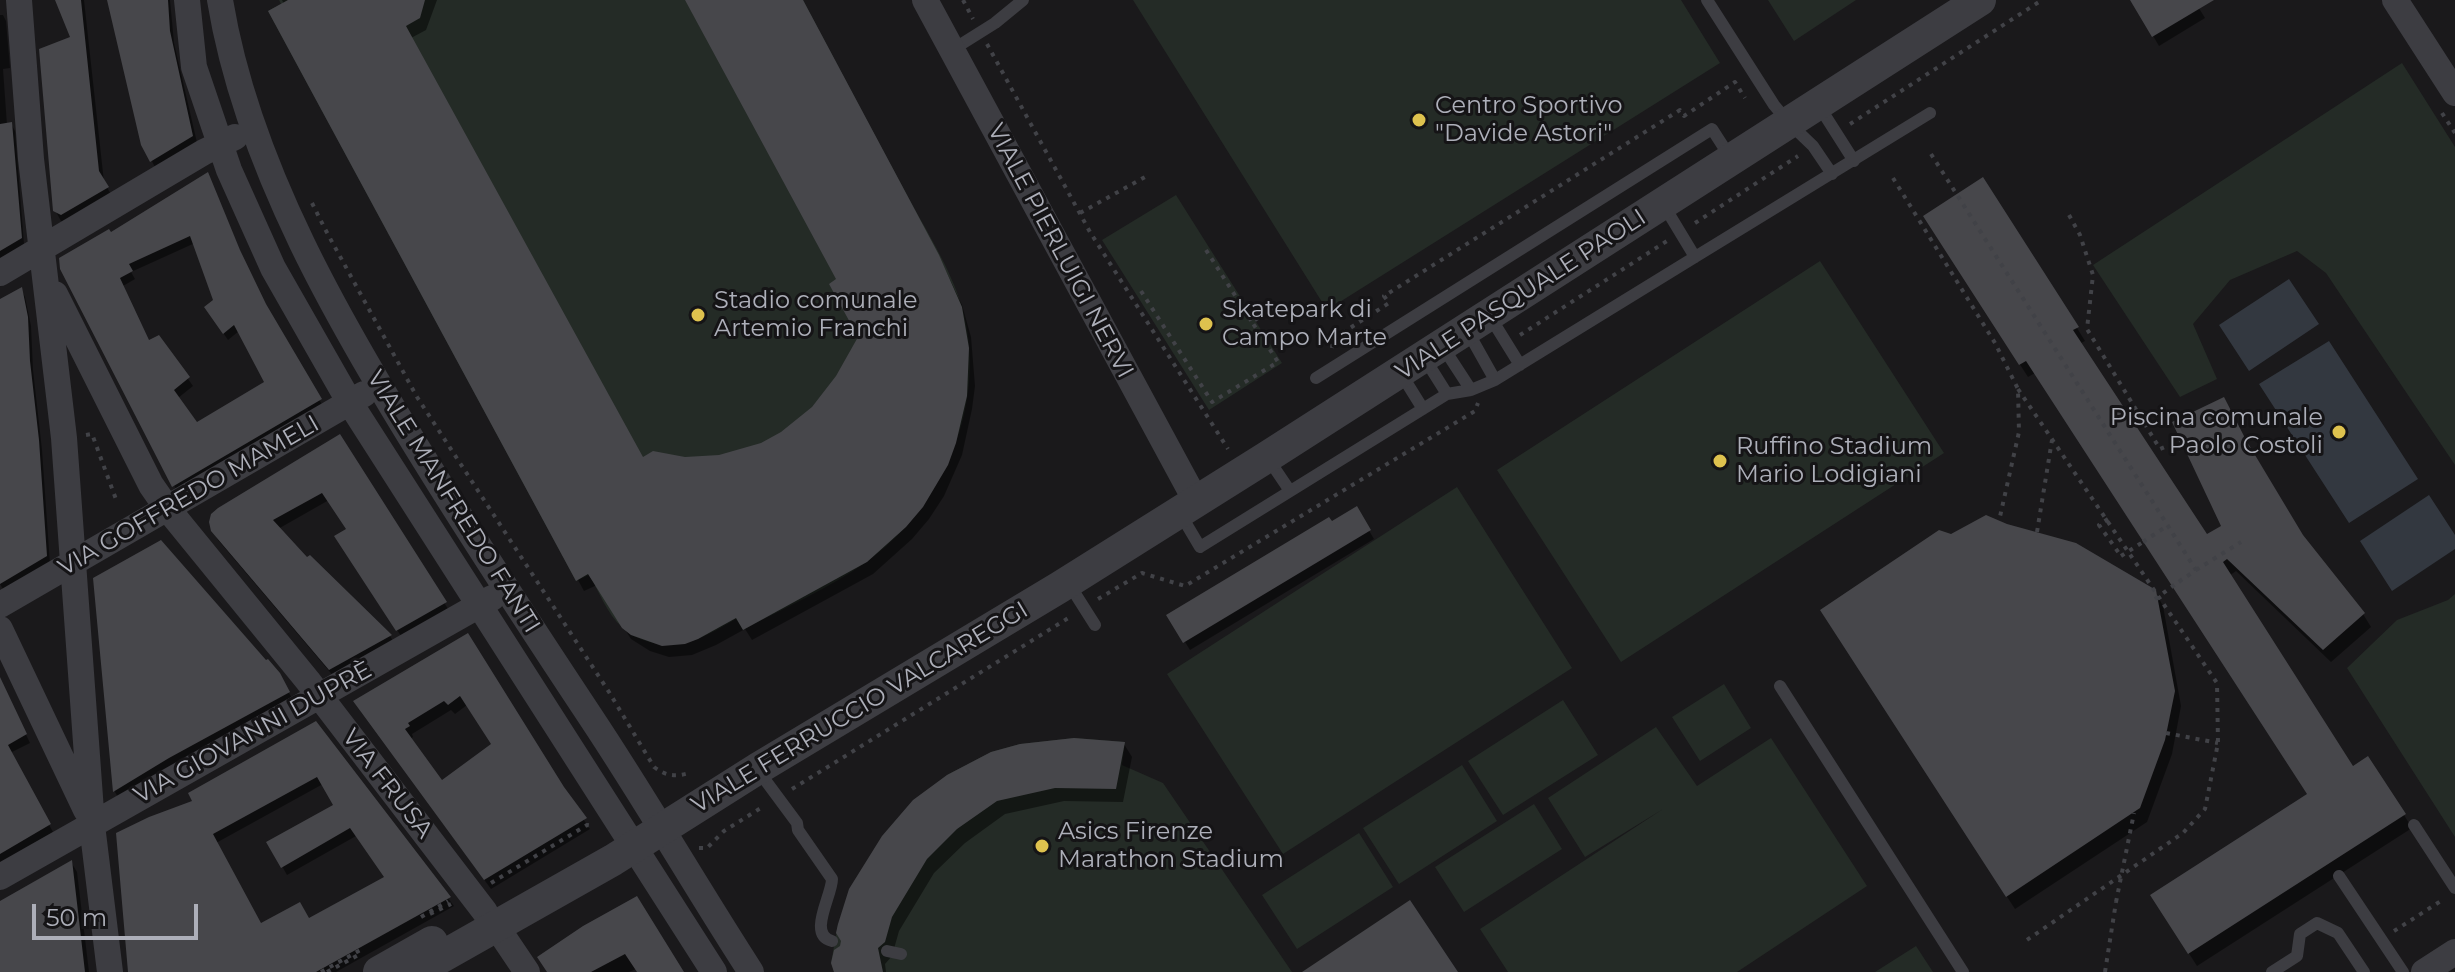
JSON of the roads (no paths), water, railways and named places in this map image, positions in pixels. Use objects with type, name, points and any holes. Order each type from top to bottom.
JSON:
[{"type":"street","points":[[19,0],[31,159],[62,410],[92,825],[110,972]]},
{"type":"street","points":[[187,0],[194,67],[220,144],[273,268],[350,403],[714,972]]},
{"type":"street","name":"VIALE MANFREDO FANTI","points":[[220,0],[231,58],[253,128],[318,275],[378,385],[505,589],[640,790],[751,972]]},
{"type":"street","name":"VIALE PIERLUIGI NERVI","points":[[925,0],[1188,506]]},
{"type":"street","name":"VIALE PASQUALE PAOLI","points":[[1071,592],[1188,506],[1980,0]]},
{"type":"street","points":[[2395,0],[2455,93]]},
{"type":"street","points":[[0,273],[43,261],[220,144],[253,128]]},
{"type":"street","name":"VIA FRUSA","points":[[43,261],[144,471],[167,508],[319,696],[527,972]]},
{"type":"street","name":"VIA GOFFREDO MAMELI","points":[[0,605],[378,385]]},
{"type":"street","name":"VIA GIOVANNI DUPRÈ","points":[[0,877],[505,589]]},
{"type":"street","name":"VIALE FERRUCCIO VALCAREGGI","points":[[490,919],[635,847],[757,769],[1071,592]]},
{"type":"street","points":[[0,629],[92,825]]},
{"type":"street","points":[[379,972],[490,919]]},
{"type":"street","points":[[415,972],[490,919]]},
{"type":"street","points":[[2424,972],[2455,952]]},
{"type":"lane","points":[[952,50],[981,33],[1023,0]]},
{"type":"lane","points":[[1707,0],[1761,87],[1789,123],[1813,146],[1832,174]]},
{"type":"lane","points":[[1819,104],[1854,161]]},
{"type":"lane","points":[[1188,506],[1200,547],[1447,394],[1471,390],[1495,380],[1930,113]]},
{"type":"lane","points":[[1316,378],[1712,129],[1732,160]]},
{"type":"lane","points":[[1663,204],[1695,257]]},
{"type":"lane","points":[[1444,343],[1507,343],[1520,365]]},
{"type":"lane","points":[[1444,343],[1495,380]]},
{"type":"lane","points":[[1444,343],[1471,390]]},
{"type":"lane","points":[[1444,343],[1447,394]]},
{"type":"lane","points":[[1423,409],[1444,343]]},
{"type":"lane","points":[[1267,457],[1290,491]]},
{"type":"lane","points":[[1071,592],[1095,625]]},
{"type":"lane","points":[[1780,686],[1963,972]]},
{"type":"lane","points":[[757,769],[797,823],[798,830],[832,879],[820,934],[825,940],[832,941]]},
{"type":"lane","points":[[2414,825],[2455,888]]},
{"type":"lane","points":[[2339,876],[2403,972]]},
{"type":"lane","points":[[2272,972],[2297,956],[2300,934],[2317,923],[2338,933],[2364,972]]},
{"type":"lane","points":[[887,951],[901,954]]},
{"type":"place","name":"Centro Sportivo \"Davide Astori\"","points":[[1419,120]]},
{"type":"place","name":"Stadio comunale Artemio Franchi","points":[[698,315]]},
{"type":"place","name":"Skatepark di Campo Marte","points":[[1206,324]]},
{"type":"place","name":"Piscina comunale Paolo Costoli","points":[[2339,432]]},
{"type":"place","name":"Ruffino Stadium Mario Lodigiani","points":[[1720,461]]},
{"type":"place","name":"Asics Firenze Marathon Stadium","points":[[1042,846]]}]
